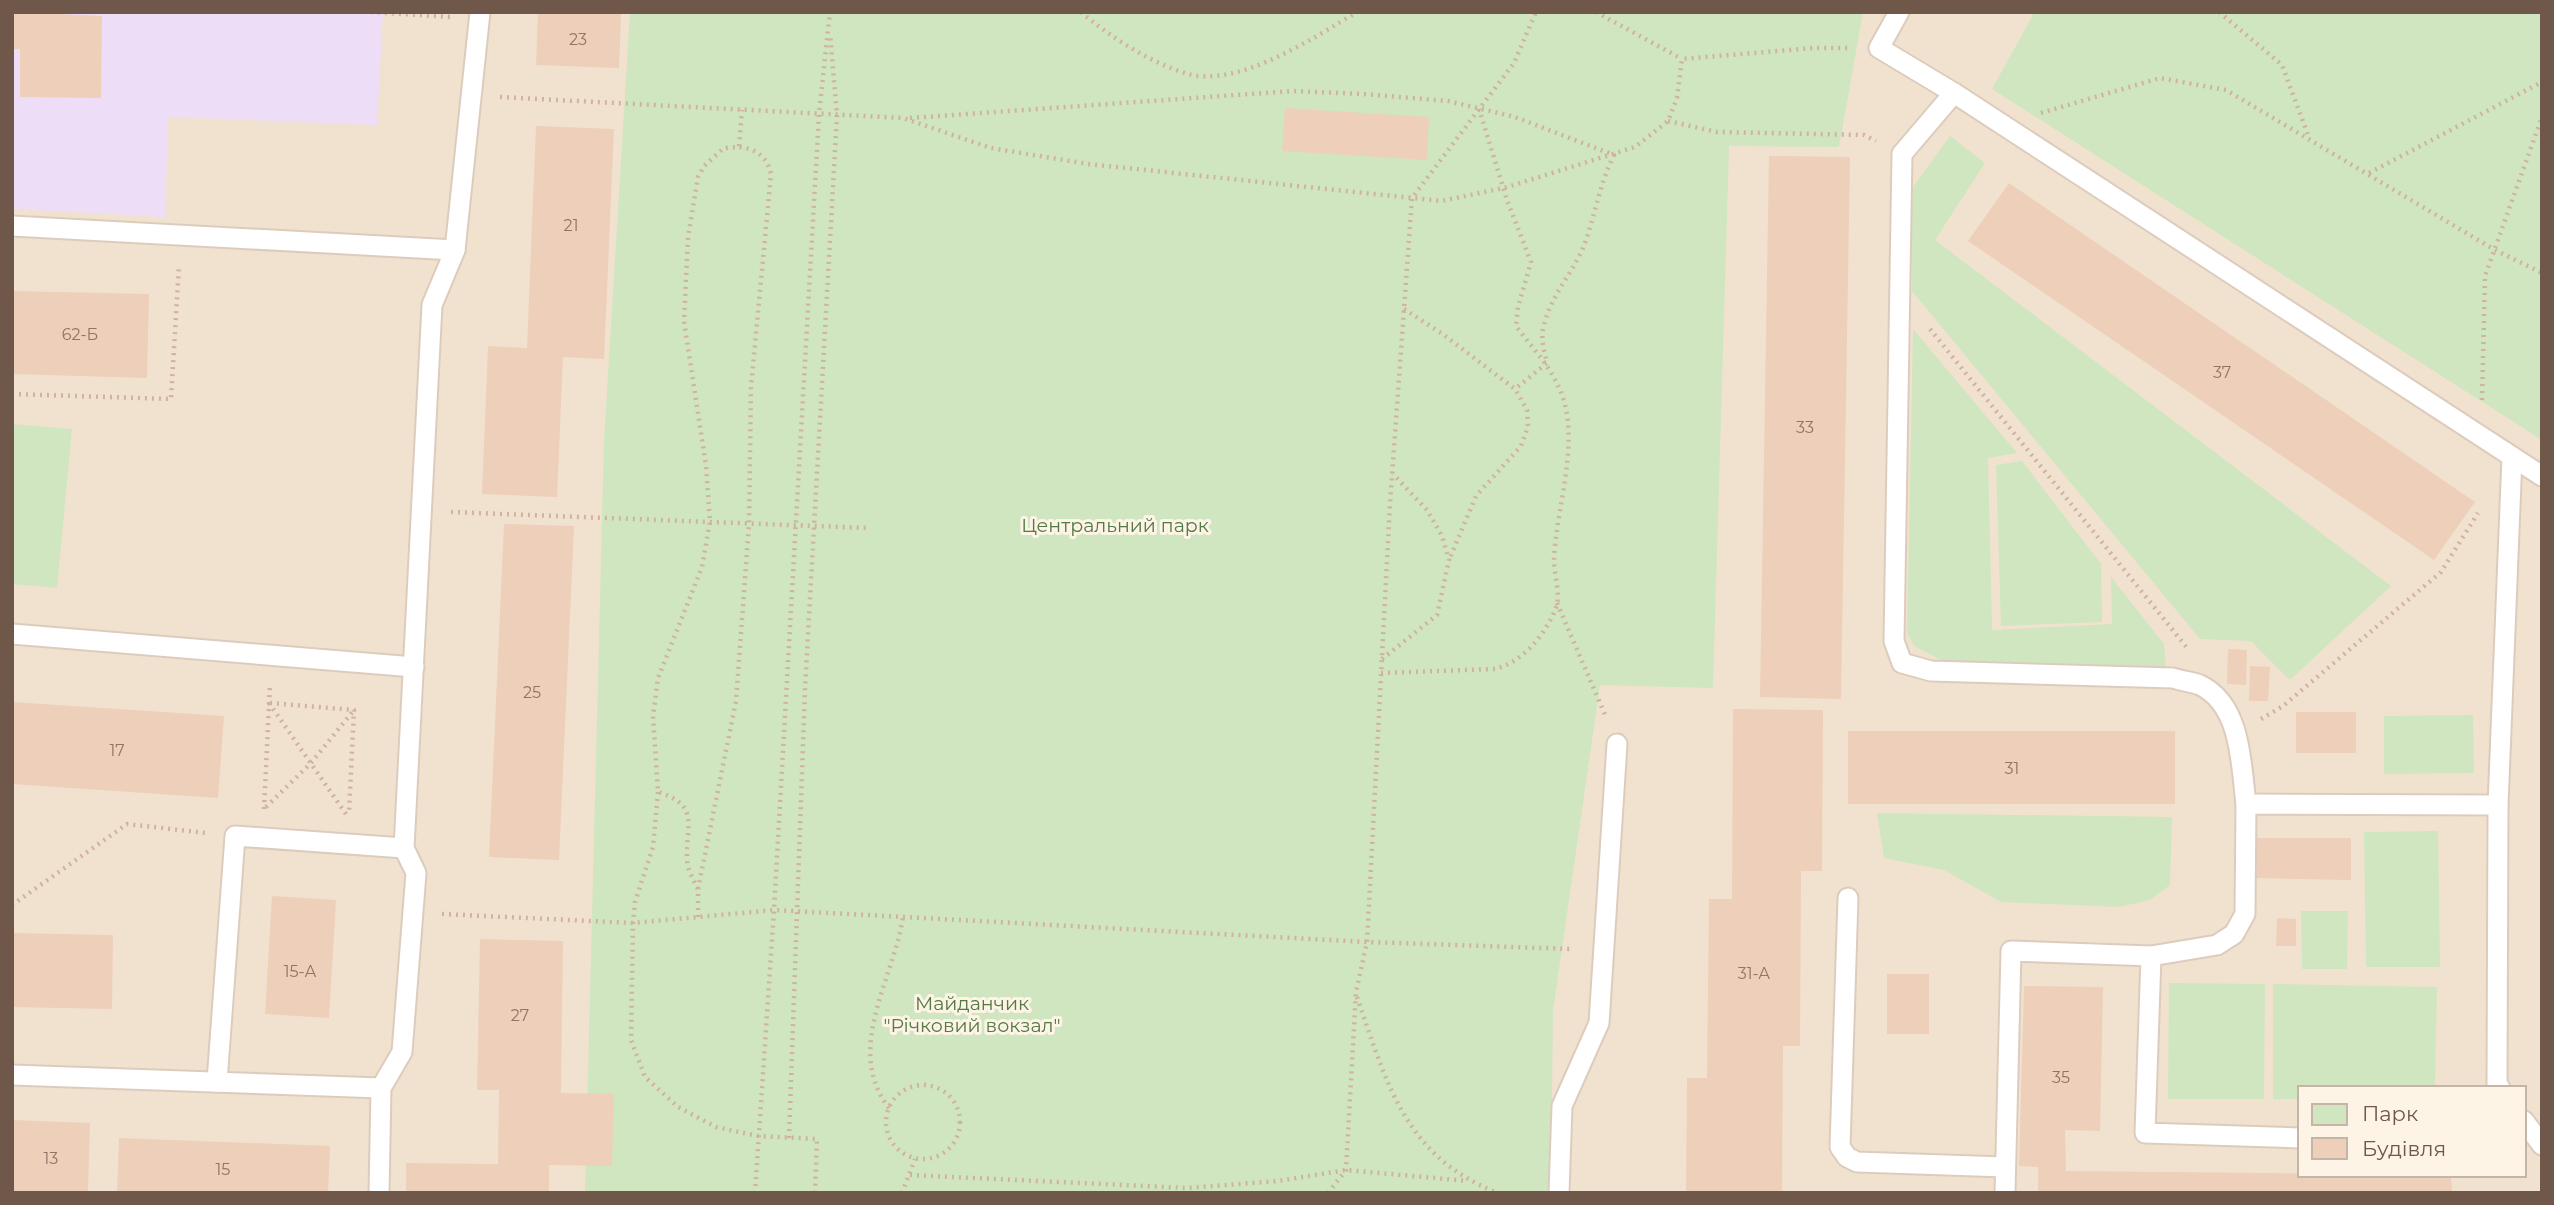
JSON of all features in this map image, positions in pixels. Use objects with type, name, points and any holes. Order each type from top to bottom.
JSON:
[{"type":"lane","points":[[1899,12],[1879,48],[2004,124],[2542,476]]},
{"type":"lane","points":[[379,1193],[381,1088],[402,1052],[416,873],[404,848],[432,305],[455,250],[479,16]]},
{"type":"lane","points":[[1954,93],[1902,154],[1894,641],[1902,663],[1931,671],[2173,678],[2201,686],[2221,703],[2237,735],[2246,804],[2245,914],[2234,934],[2217,946],[2151,956],[2011,951],[2005,1193]]},
{"type":"lane","points":[[12,226],[455,250]]},
{"type":"lane","points":[[2498,1086],[2498,805],[2512,457]]},
{"type":"lane","points":[[12,634],[414,667]]},
{"type":"lane","points":[[1559,1193],[1562,1106],[1599,1023],[1617,744]]},
{"type":"lane","points":[[2246,804],[2498,805]]},
{"type":"lane","points":[[217,1082],[235,836],[404,848]]},
{"type":"lane","points":[[1848,898],[1840,1147],[1847,1157],[1857,1162],[2005,1167]]},
{"type":"lane","points":[[2151,956],[2145,1133],[2298,1138]]},
{"type":"lane","points":[[12,1075],[381,1088]]},
{"type":"lane","points":[[2526,1124],[2542,1146]]},
{"type":"path","points":[[371,12],[479,16]]},
{"type":"path","points":[[755,1193],[774,910],[819,114],[830,12]]},
{"type":"path","points":[[1081,12],[1122,41],[1190,74],[1214,74],[1261,64],[1357,12]]},
{"type":"path","points":[[1328,1193],[1346,1170],[1356,992],[1367,942],[1393,474],[1412,198],[1514,63],[1536,12]]},
{"type":"path","points":[[1596,12],[1682,59],[1813,48],[1879,48]]},
{"type":"path","points":[[2219,12],[2282,65],[2309,136]]},
{"type":"path","points":[[789,1138],[805,688],[837,115],[829,22]]},
{"type":"path","points":[[905,119],[991,148],[1088,164],[1441,201],[1504,188],[1635,147],[1668,121],[1677,98],[1682,59]]},
{"type":"path","points":[[2004,124],[2160,78],[2226,90],[2309,136],[2495,250],[2542,273]]},
{"type":"path","points":[[2368,173],[2542,82]]},
{"type":"path","points":[[471,95],[905,119],[1293,91],[1448,101],[1515,117],[1614,155]]},
{"type":"path","points":[[1479,108],[1531,262],[1518,307],[1516,326],[1547,363]]},
{"type":"path","points":[[738,147],[743,110]]},
{"type":"path","points":[[2482,438],[2485,276],[2542,117]]},
{"type":"path","points":[[1668,121],[1717,132],[1864,135],[1902,154]]},
{"type":"path","points":[[698,918],[698,889],[736,701],[749,524],[751,387],[771,174],[769,163],[760,153],[738,147],[724,148],[713,155],[698,177],[688,237],[683,299],[693,393],[706,466],[710,522],[702,567],[658,678],[653,716],[657,792],[653,847],[635,902],[631,1040],[645,1077],[678,1107],[716,1128],[758,1136],[817,1139],[816,1193]]},
{"type":"path","points":[[1614,155],[1602,177],[1583,246],[1568,277],[1551,301],[1541,341],[1547,363],[1564,402],[1569,433],[1554,562],[1557,602],[1617,744]]},
{"type":"path","points":[[12,394],[171,400],[180,234]]},
{"type":"path","points":[[1900,292],[2192,654],[2201,686]]},
{"type":"path","points":[[1382,659],[1437,615],[1449,560],[1476,496],[1521,446],[1528,427],[1527,410],[1515,389],[1444,335],[1404,309]]},
{"type":"path","points":[[1515,389],[1547,363]]},
{"type":"path","points":[[1393,474],[1427,510],[1442,536],[1449,560]]},
{"type":"path","points":[[2237,735],[2283,706],[2441,572],[2482,506]]},
{"type":"path","points":[[421,511],[867,528]]},
{"type":"path","points":[[1381,673],[1495,669],[1513,665],[1532,645],[1557,602]]},
{"type":"path","points":[[264,810],[271,656]]},
{"type":"path","points":[[269,703],[354,710]]},
{"type":"path","points":[[269,703],[349,818]]},
{"type":"path","points":[[264,810],[311,764],[354,710]]},
{"type":"path","points":[[349,818],[354,710]]},
{"type":"path","points":[[657,792],[671,796],[689,815],[691,826],[687,859],[698,889]]},
{"type":"path","points":[[264,810],[276,811]]},
{"type":"path","points":[[337,817],[349,818]]},
{"type":"path","points":[[12,905],[127,824],[235,836]]},
{"type":"path","points":[[413,913],[633,923],[774,910],[1367,942],[1604,950]]},
{"type":"path","points":[[889,1108],[869,1072],[868,1046],[898,950],[903,917]]},
{"type":"path","points":[[1356,992],[1395,1102],[1413,1130],[1437,1159],[1468,1181],[1498,1193]]},
{"type":"path","points":[[919,1085],[941,1090],[957,1106],[960,1129],[950,1149],[928,1160],[915,1159],[893,1144],[886,1121],[889,1108],[896,1097],[919,1085]]},
{"type":"path","points":[[902,1193],[915,1159]]},
{"type":"path","points":[[910,1175],[1187,1188],[1278,1181],[1346,1170],[1468,1181]]},
{"type":"shaded area","points":[[12,12],[2542,12],[2542,1193],[12,1193]]},
{"type":"shaded area","points":[[12,12],[383,12],[377,125],[168,117],[165,217],[12,209]]},
{"type":"green space","name":"Центральний парк","points":[[630,12],[1863,12],[1839,147],[1729,146],[1713,688],[1600,685],[1553,1011],[1551,1193],[585,1193],[604,441]]},
{"type":"green space","points":[[2028,12],[2542,12],[2542,440],[1992,89],[2033,15]]},
{"type":"green space","points":[[1950,136],[1985,163],[1935,240],[2391,586],[2290,680],[2251,641],[2200,639],[1912,291],[1912,188]]},
{"type":"green space","points":[[1913,329],[2017,453],[1988,458],[1992,630],[2112,624],[2111,577],[2164,644],[2166,667],[1943,661],[1914,646],[1907,633]]},
{"type":"green space","points":[[12,424],[72,429],[57,588],[12,584]]},
{"type":"green space","points":[[2022,461],[2101,564],[2102,622],[2001,626],[1996,465]]},
{"type":"green space","points":[[2473,715],[2474,773],[2384,774],[2384,716]]},
{"type":"green space","points":[[1877,813],[2172,817],[2170,885],[2150,900],[2119,907],[2001,902],[1944,870],[1884,858]]},
{"type":"green space","points":[[2438,831],[2440,967],[2366,967],[2364,832]]},
{"type":"green space","points":[[2301,911],[2348,911],[2347,969],[2302,969]]},
{"type":"green space","points":[[2169,983],[2265,984],[2264,1099],[2168,1099]]},
{"type":"green space","points":[[2273,984],[2437,987],[2435,1086],[2298,1086],[2298,1099],[2273,1099]]},
{"type":"building","points":[[12,12],[102,16],[101,98],[20,97],[20,49],[12,49]]},
{"type":"building","points":[[538,12],[621,12],[619,68],[536,65]]},
{"type":"building","points":[[1285,108],[1429,117],[1427,160],[1282,151]]},
{"type":"building","points":[[536,126],[614,129],[604,359],[563,357],[557,497],[482,494],[488,346],[527,348]]},
{"type":"building","points":[[1769,156],[1850,157],[1841,699],[1760,697]]},
{"type":"building","points":[[2009,183],[2475,502],[2434,560],[1968,241]]},
{"type":"building","points":[[12,291],[149,294],[147,378],[12,374]]},
{"type":"building","points":[[504,524],[574,526],[559,860],[489,857]]},
{"type":"building","points":[[2228,649],[2247,650],[2246,685],[2227,684]]},
{"type":"building","points":[[2250,666],[2270,667],[2268,701],[2249,701]]},
{"type":"building","points":[[12,702],[224,716],[218,798],[12,784]]},
{"type":"building","points":[[1733,709],[1823,710],[1822,871],[1801,871],[1800,1046],[1783,1046],[1782,1193],[1686,1193],[1687,1078],[1707,1078],[1709,899],[1732,899]]},
{"type":"building","points":[[2296,712],[2356,712],[2356,753],[2296,753]]},
{"type":"building","points":[[1848,731],[2175,731],[2175,804],[1848,804]]},
{"type":"building","points":[[2257,838],[2351,838],[2351,880],[2256,878]]},
{"type":"building","points":[[272,896],[336,900],[329,1018],[265,1014]]},
{"type":"building","points":[[2277,918],[2296,919],[2296,946],[2276,946]]},
{"type":"building","points":[[13,933],[113,935],[112,1009],[12,1007]]},
{"type":"building","points":[[480,939],[563,941],[561,1093],[614,1094],[612,1166],[549,1165],[549,1193],[406,1193],[406,1163],[498,1164],[499,1090],[477,1090]]},
{"type":"building","points":[[1887,974],[1929,974],[1929,1034],[1887,1034]]},
{"type":"building","points":[[2024,986],[2103,987],[2100,1131],[2065,1130],[2066,1171],[2298,1173],[2298,1177],[2451,1177],[2452,1193],[2038,1193],[2038,1167],[2019,1166]]},
{"type":"building","points":[[12,1120],[90,1123],[88,1193],[12,1193]]},
{"type":"building","points":[[119,1138],[330,1146],[328,1193],[117,1193]]},
{"type":"park label","name":"Майданчик \"Річковий вокзал\"","points":[[972,1014]]}]
